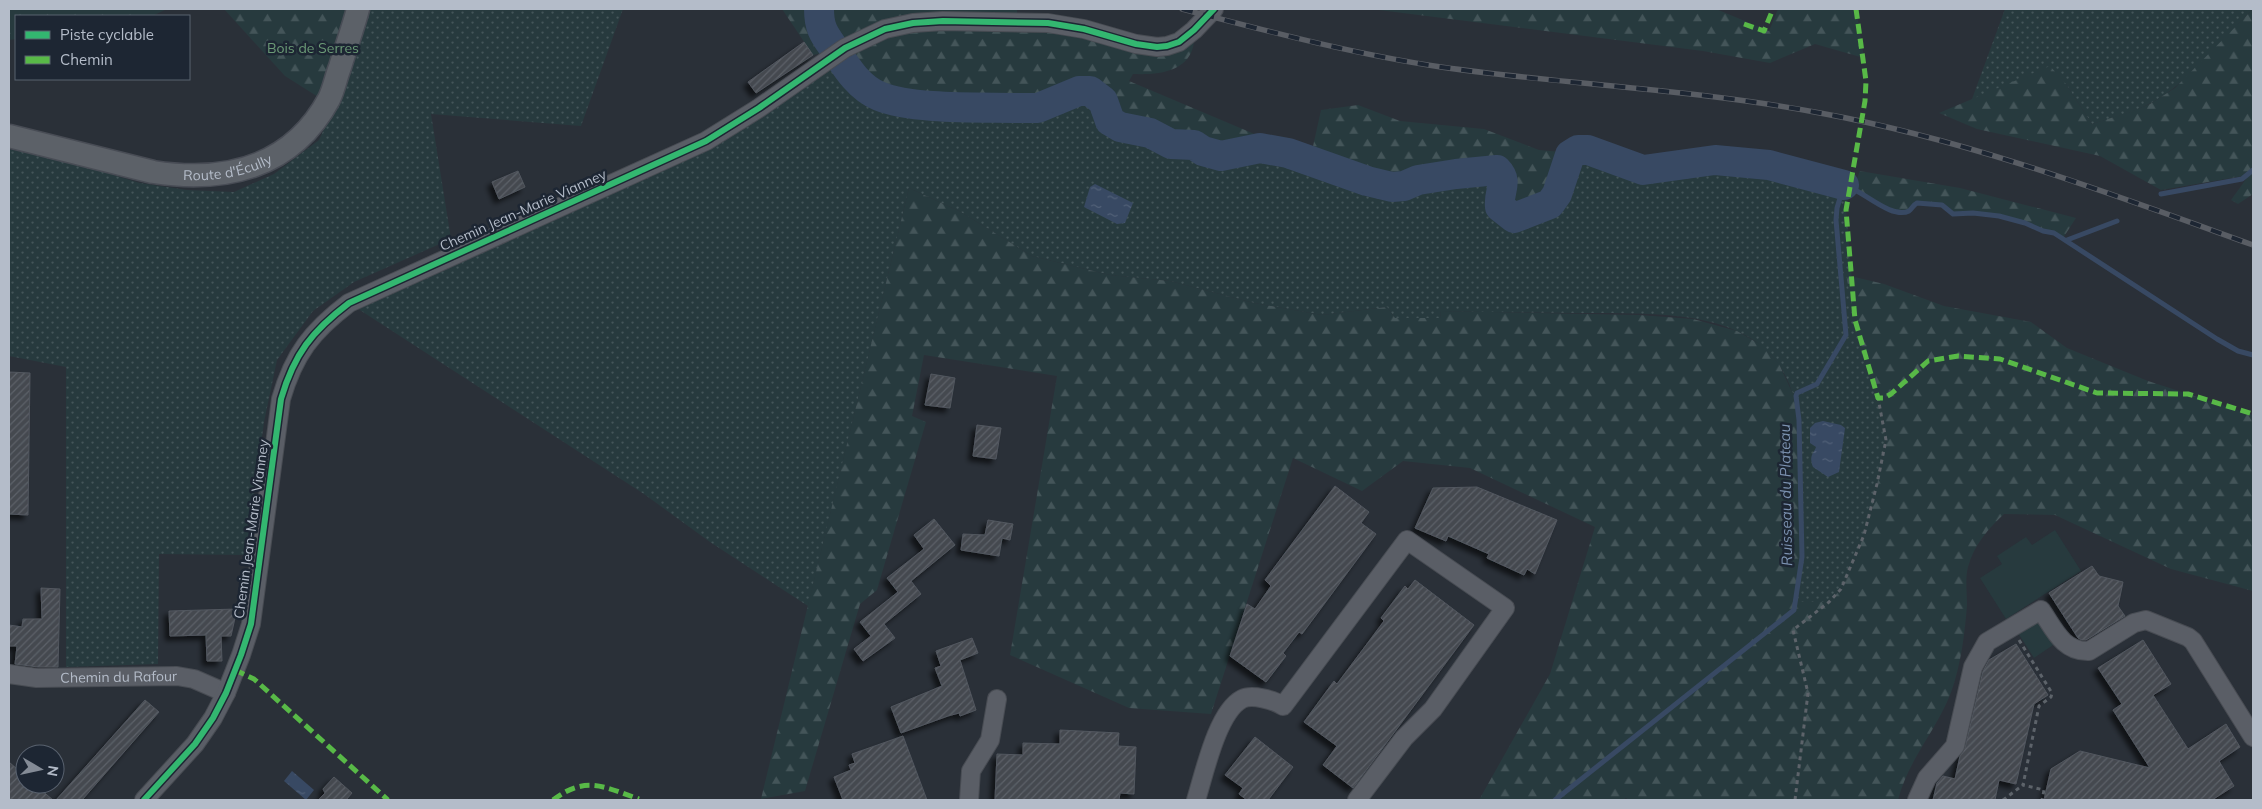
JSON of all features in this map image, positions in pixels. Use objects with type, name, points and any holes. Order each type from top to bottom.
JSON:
[{"type":"main road","name":"Route d'Écully","points":[[9,136],[153,172],[173,175],[222,174],[254,166],[284,151],[312,126],[330,98],[358,9]]},
{"type":"street","name":"Chemin Jean-Marie Vianney","points":[[144,800],[195,744],[213,718],[226,693],[251,624],[281,399],[296,358],[312,336],[336,312],[362,296],[706,141],[738,122],[845,48],[885,29],[913,23],[966,21],[1058,24],[1145,46],[1167,46],[1188,36],[1214,9]]},
{"type":"street","points":[[1196,800],[1223,720],[1242,699],[1250,697],[1283,706],[1407,540],[1505,608],[1433,709],[1404,738],[1357,800]]},
{"type":"street","points":[[1917,800],[1927,778],[1955,746],[1973,667],[1987,642],[2041,610],[2064,644],[2080,652],[2089,651],[2134,623],[2146,620],[2188,637],[2253,737]]},
{"type":"street","name":"Chemin du Rafour","points":[[9,674],[37,678],[177,676],[194,680],[226,693]]},
{"type":"street","points":[[969,800],[971,771],[990,740],[997,699]]},
{"type":"path","points":[[1795,800],[1808,693],[1793,630],[1829,602],[1841,589],[1864,535],[1886,440],[1878,398]]},
{"type":"path","points":[[2003,800],[2023,785],[2039,706],[2051,697],[2052,693],[2011,628]]},
{"type":"path","points":[[2023,785],[2044,790],[2042,800]]},
{"type":"green space","points":[[9,9],[167,9],[154,15],[15,15],[15,39],[9,40]]},
{"type":"green space","name":"Bois de Serres","points":[[224,9],[369,9],[334,107],[285,76]]},
{"type":"green space","points":[[370,9],[623,9],[581,126],[431,114],[451,239],[354,282],[313,311],[277,360],[264,422],[246,555],[159,554],[158,664],[66,667],[66,367],[9,356],[9,149],[90,168],[140,183],[187,190],[234,192],[274,174],[319,140],[351,70]]},
{"type":"green space","points":[[782,9],[1017,9],[1017,21],[1126,41],[1188,36],[1194,42],[1191,52],[1180,66],[1172,70],[1153,74],[1133,74],[1129,81],[1271,141],[1294,155],[1260,148],[1221,156],[1203,151],[1194,145],[1171,144],[1150,133],[1120,127],[1110,121],[1103,101],[1090,91],[1079,91],[1038,108],[928,106],[892,100],[872,93],[859,83],[842,64],[834,51],[813,55]]},
{"type":"green space","points":[[1371,9],[1716,9],[1769,31],[1778,9],[1856,9],[1864,58],[1815,44],[1770,63],[1703,51]]},
{"type":"green space","points":[[2005,9],[2253,9],[2205,60],[2166,94],[2137,110],[2092,124],[2066,84],[1972,99]]},
{"type":"green space","points":[[2253,9],[2253,194],[2238,204],[2231,200],[2249,175],[2161,190],[2100,156],[1977,129],[1939,113],[2050,66],[2066,84],[2092,124],[2130,112],[2150,104],[2175,88]]},
{"type":"green space","points":[[840,63],[845,66],[856,80],[879,96],[915,104],[1037,108],[1079,91],[1090,91],[1103,101],[1111,121],[1120,127],[1150,133],[1171,144],[1194,145],[1203,151],[1221,156],[1260,148],[1312,161],[1367,181],[1404,186],[1418,180],[1497,170],[1503,180],[1500,193],[1514,218],[1551,204],[1557,194],[1570,155],[1578,150],[1588,150],[1643,170],[1715,160],[1769,165],[1849,186],[1846,210],[1855,320],[1883,415],[1886,440],[1872,510],[1855,561],[1841,589],[1829,602],[1796,602],[1802,557],[1799,420],[1796,396],[1792,392],[1785,374],[1775,359],[1754,340],[1727,327],[1708,321],[1687,317],[1643,314],[1440,311],[1441,318],[1395,318],[1387,307],[1322,315],[1254,303],[1170,281],[1110,275],[1032,256],[959,211],[909,188],[808,606],[710,542],[644,494],[349,303],[759,108]]},
{"type":"green space","points":[[1358,105],[1400,121],[1484,129],[1539,150],[1573,153],[1570,155],[1557,194],[1550,204],[1514,218],[1500,207],[1503,183],[1497,170],[1420,180],[1394,187],[1373,184],[1310,160],[1321,110]]},
{"type":"green space","points":[[1704,150],[1735,158],[1714,157],[1651,163],[1644,166],[1630,161]]},
{"type":"green space","points":[[1860,171],[1960,188],[2076,218],[2063,238],[2025,223],[1999,216],[1973,213],[1953,214],[1942,205],[1917,203],[1908,211],[1894,211],[1879,205],[1853,187]]},
{"type":"green space","points":[[909,188],[959,211],[1032,256],[1110,275],[1170,281],[1254,303],[1322,315],[1387,307],[1395,318],[1441,318],[1440,311],[1639,315],[1693,319],[1737,331],[1763,346],[1779,364],[1792,392],[1796,396],[1799,420],[1802,557],[1796,602],[1829,602],[1841,589],[1855,561],[1872,510],[1886,440],[1883,415],[1859,338],[1846,275],[1884,284],[1944,306],[2031,322],[2067,348],[2148,381],[2253,415],[2253,591],[2171,569],[2055,515],[2004,514],[1982,538],[1968,567],[1964,633],[1960,662],[1955,680],[1943,711],[1910,769],[1898,800],[1628,800],[1626,798],[1623,800],[1479,800],[1550,674],[1595,527],[1470,468],[1403,461],[1362,491],[1293,458],[1211,714],[1129,708],[1010,655],[1057,376],[924,355],[912,416],[926,422],[877,590],[860,604],[805,791],[761,799]]},
{"type":"green space","points":[[2055,530],[2081,571],[2006,619],[1980,578],[2002,564],[1997,556],[2026,537],[2032,545]]},
{"type":"green space","points":[[2040,618],[2056,643],[2034,658],[2018,633]]},
{"type":"water","points":[[875,85],[885,89],[890,99],[890,106],[876,106],[864,97]]},
{"type":"water","points":[[1095,184],[1133,203],[1125,223],[1117,224],[1084,207],[1090,187]]},
{"type":"water","points":[[1823,421],[1841,425],[1845,428],[1839,472],[1828,477],[1813,467],[1811,460],[1816,447],[1810,443],[1810,428],[1815,423]]},
{"type":"water","points":[[292,771],[314,790],[306,800],[284,781]]},
{"type":"building","points":[[804,42],[813,55],[756,93],[748,82]]},
{"type":"building","points":[[518,171],[525,187],[499,199],[492,182]]},
{"type":"building","points":[[9,372],[30,373],[28,515],[9,514]]},
{"type":"building","points":[[931,374],[955,378],[950,408],[925,405]]},
{"type":"building","points":[[977,425],[1001,428],[996,459],[973,456]]},
{"type":"building","points":[[1335,486],[1369,512],[1361,523],[1376,534],[1302,634],[1299,632],[1283,653],[1286,656],[1266,682],[1230,656],[1247,604],[1255,609],[1271,586],[1265,580]]},
{"type":"building","points":[[1477,487],[1557,520],[1535,574],[1527,569],[1524,575],[1487,558],[1489,554],[1448,536],[1446,541],[1415,528],[1433,488]]},
{"type":"building","points":[[934,519],[955,545],[911,581],[921,594],[884,624],[895,638],[863,661],[854,649],[871,636],[860,622],[898,592],[887,578],[924,549],[914,535]]},
{"type":"building","points":[[988,520],[1013,524],[1010,540],[1002,538],[999,556],[961,550],[963,534],[985,535]]},
{"type":"building","points":[[2092,566],[2099,576],[2123,582],[2118,606],[2125,616],[2086,640],[2082,640],[2078,638],[2049,593]]},
{"type":"building","points":[[1415,580],[1474,625],[1353,788],[1323,765],[1337,746],[1304,722],[1334,681],[1337,684],[1384,621],[1381,618],[1405,586],[1408,589]]},
{"type":"building","points":[[41,588],[60,589],[58,667],[15,664],[17,646],[9,646],[9,625],[22,627],[23,619],[42,619]]},
{"type":"building","points":[[237,609],[231,636],[221,636],[222,661],[207,661],[206,635],[170,636],[169,611]]},
{"type":"building","points":[[972,638],[978,653],[960,660],[976,710],[960,716],[959,713],[948,716],[901,733],[891,707],[942,686],[935,668],[941,666],[936,651]]},
{"type":"building","points":[[2143,640],[2171,684],[2153,695],[2188,749],[2226,724],[2240,747],[2219,761],[2234,786],[2212,800],[2044,800],[2051,769],[2080,751],[2150,768],[2113,710],[2122,704],[2098,668]]},
{"type":"building","points":[[2016,644],[2048,695],[2034,704],[2016,784],[1999,780],[1995,800],[1933,800],[1937,783],[1943,776],[1955,779],[1960,756],[1965,748],[1983,671],[1989,660]]},
{"type":"building","points":[[145,700],[159,712],[82,800],[56,800],[61,794],[65,794],[65,790]]},
{"type":"building","points":[[1060,730],[1119,733],[1118,746],[1136,747],[1134,794],[1120,793],[1119,800],[995,800],[997,754],[1023,755],[1023,743],[1060,744]]},
{"type":"building","points":[[903,736],[927,800],[843,800],[834,777],[851,770],[849,765],[855,763],[852,754]]},
{"type":"building","points":[[1255,737],[1293,767],[1268,800],[1247,800],[1239,794],[1243,788],[1225,775]]},
{"type":"building","points":[[9,762],[15,767],[15,794],[46,794],[53,800],[9,800]]},
{"type":"building","points":[[334,777],[352,793],[346,800],[318,800],[325,793],[323,789]]},
{"type":"waterway","points":[[819,9],[820,23],[824,33],[841,59],[860,83],[879,96],[910,104],[928,106],[1038,108],[1079,91],[1090,91],[1103,101],[1110,121],[1120,127],[1150,133],[1171,144],[1194,145],[1203,151],[1221,156],[1260,148],[1288,153],[1367,181],[1392,187],[1404,186],[1418,180],[1497,170],[1503,183],[1500,207],[1514,218],[1550,204],[1557,194],[1570,155],[1578,150],[1588,150],[1643,170],[1715,160],[1769,165],[1844,185]]},
{"type":"waterway","points":[[2161,194],[2242,179],[2253,170]]},
{"type":"waterway","name":"Ruisseau du Plateau","points":[[1555,800],[1794,610],[1802,557],[1799,420],[1796,396],[1797,393],[1817,384],[1846,335],[1836,220],[1837,208],[1844,185],[1885,208],[1902,213],[1909,211],[1917,203],[1942,205],[1953,214],[1973,213],[1999,216],[2054,233],[2217,339],[2238,351],[2253,355]]},
{"type":"waterway","points":[[2067,240],[2117,221]]},
{"type":"railway","points":[[1182,9],[1246,26],[1408,62],[1488,73],[1726,98],[1876,124],[1985,153],[2039,170],[2253,245]]},
{"type":"marked path","points":[[1744,24],[1764,31],[1773,9]]},
{"type":"marked path","points":[[1856,9],[1866,81],[1865,101],[1846,210],[1855,320],[1878,398],[1884,398],[1891,394],[1928,361],[1958,356],[2000,359],[2097,393],[2188,394],[2253,414]]},
{"type":"marked path","points":[[235,670],[254,679],[388,800]]},
{"type":"marked path","points":[[553,800],[565,792],[585,786],[605,787],[639,799]]},
{"type":"cycle path","points":[[144,800],[195,744],[213,718],[226,693],[251,624],[281,399],[286,383],[298,356],[306,345],[325,323],[349,303],[706,141],[759,108],[845,48],[885,29],[913,23],[943,21],[1048,23],[1084,29],[1136,44],[1157,47],[1179,42],[1194,30],[1214,9]]}]
